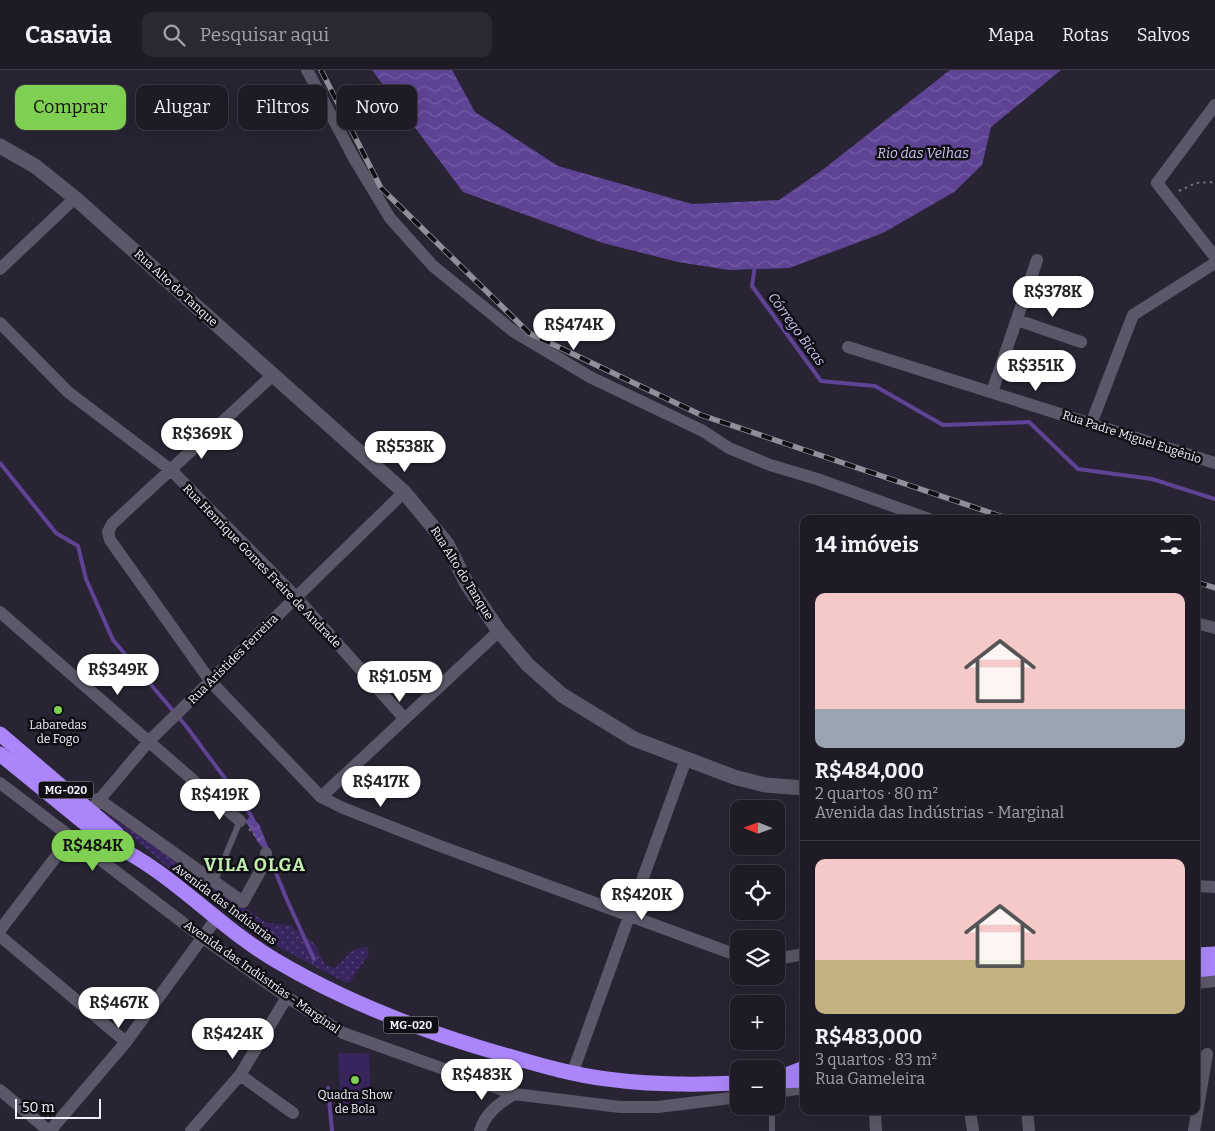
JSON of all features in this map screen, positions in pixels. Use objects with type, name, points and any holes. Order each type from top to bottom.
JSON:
[{"type":"highway","name":"Avenida das Indústrias","points":[[0,734],[94,805],[117,834],[127,851]]},
{"type":"highway","name":"Avenida das Indústrias","points":[[0,754],[109,843],[127,851],[216,919],[274,959],[342,996],[412,1026],[572,1074],[609,1080],[683,1084],[730,1082]]},
{"type":"highway","points":[[1200,955],[1215,954]]},
{"type":"highway","points":[[1200,970],[1215,968]]},
{"type":"highway","points":[[785,1076],[800,1070]]},
{"type":"highway","points":[[785,1082],[798,1085]]},
{"type":"main road","name":"Rua Alto do Tanque","points":[[0,146],[36,166],[75,198],[404,492],[446,544],[468,584],[499,632],[528,665],[562,696],[634,739],[734,777],[765,785],[800,788]]},
{"type":"street","points":[[307,70],[355,160],[390,218],[433,266],[513,331],[590,376],[703,431],[729,448],[770,465],[836,485],[918,515]]},
{"type":"street","points":[[1215,104],[1157,182],[1215,257]]},
{"type":"street","points":[[0,269],[75,198]]},
{"type":"street","points":[[992,392],[1037,260]]},
{"type":"street","points":[[1091,424],[1133,315],[1215,263]]},
{"type":"street","points":[[1017,320],[1082,342]]},
{"type":"street","name":"Rua Henrique Gomes Freire de Andrade","points":[[0,323],[68,392],[171,470],[295,596],[404,718]]},
{"type":"street","name":"Rua Padre Miguel Eugênio","points":[[848,347],[1215,463]]},
{"type":"street","points":[[274,374],[112,524],[108,532],[110,540],[211,682],[321,797],[440,846],[730,953]]},
{"type":"street","name":"Rua Aristides Ferreira","points":[[94,805],[149,741],[211,682],[295,596],[404,492]]},
{"type":"street","points":[[0,612],[242,823]]},
{"type":"street","points":[[1200,624],[1215,628]]},
{"type":"street","points":[[321,797],[404,718],[499,632]]},
{"type":"street","points":[[572,1074],[686,759]]},
{"type":"street","name":"Avenida das Indústrias - Marginal","points":[[0,784],[203,938],[287,997],[343,1033],[514,1094],[620,1107],[648,1107],[730,1098]]},
{"type":"street","points":[[94,805],[243,902],[263,866],[266,853]]},
{"type":"street","points":[[0,930],[71,837]]},
{"type":"street","points":[[1200,886],[1215,887]]},
{"type":"street","points":[[0,1090],[50,1131],[126,1042],[216,919]]},
{"type":"street","points":[[0,936],[126,1042]]},
{"type":"street","points":[[785,957],[800,955]]},
{"type":"street","points":[[1200,983],[1215,981]]},
{"type":"street","points":[[191,1131],[240,1074],[287,997]]},
{"type":"street","points":[[1200,1092],[1206,1054]]},
{"type":"street","points":[[240,1074],[293,1113]]},
{"type":"street","points":[[785,1089],[798,1085]]},
{"type":"street","points":[[480,1131],[488,1116],[498,1104],[514,1094]]},
{"type":"street","points":[[875,1115],[876,1131]]},
{"type":"street","points":[[971,1115],[973,1131]]},
{"type":"street","points":[[1027,1115],[1029,1131]]},
{"type":"street","points":[[1194,1131],[1196,1115]]},
{"type":"lane","points":[[214,883],[242,823]]},
{"type":"lane","points":[[772,1115],[772,1131]]},
{"type":"path","points":[[1175,193],[1196,183],[1215,182]]},
{"type":"path","points":[[242,823],[265,847],[266,853]]},
{"type":"shaded area","points":[[101,811],[171,856],[178,864],[267,923],[290,925],[315,944],[325,965],[335,968],[348,954],[360,948],[367,947],[369,954],[350,982],[346,983],[282,949],[176,874]]},
{"type":"shaded area","name":"Quadra Show de Bola","points":[[338,1053],[369,1053],[371,1106],[341,1109]]},
{"type":"water","name":"Rio das Velhas","points":[[372,70],[452,70],[475,112],[558,166],[692,204],[779,200],[821,171],[950,70],[1061,70],[991,127],[982,165],[954,192],[883,233],[789,268],[729,270],[678,262],[603,243],[463,192],[417,130],[417,85],[383,85]]},
{"type":"water","points":[[250,817],[259,824],[269,849],[266,851],[245,821]]},
{"type":"waterway","name":"Córrego Bicas","points":[[755,265],[752,286],[821,381],[875,386],[943,425],[1029,422],[1078,469],[1152,479],[1215,499]]},
{"type":"waterway","points":[[0,463],[56,533],[78,546],[86,579],[113,640],[186,726],[247,808],[254,822]]},
{"type":"waterway","points":[[269,856],[314,959]]},
{"type":"waterway","points":[[328,1088],[332,1131]]},
{"type":"railway","points":[[321,70],[381,188],[529,333],[701,415],[997,515]]},
{"type":"railway","points":[[1200,583],[1215,588]]},
{"type":"place","name":"Labaredas de Fogo","points":[[58,710]]},
{"type":"place","name":"Quadra Show de Bola","points":[[355,1080]]},
{"type":"district","name":"VILA OLGA","points":[[255,865]]}]
